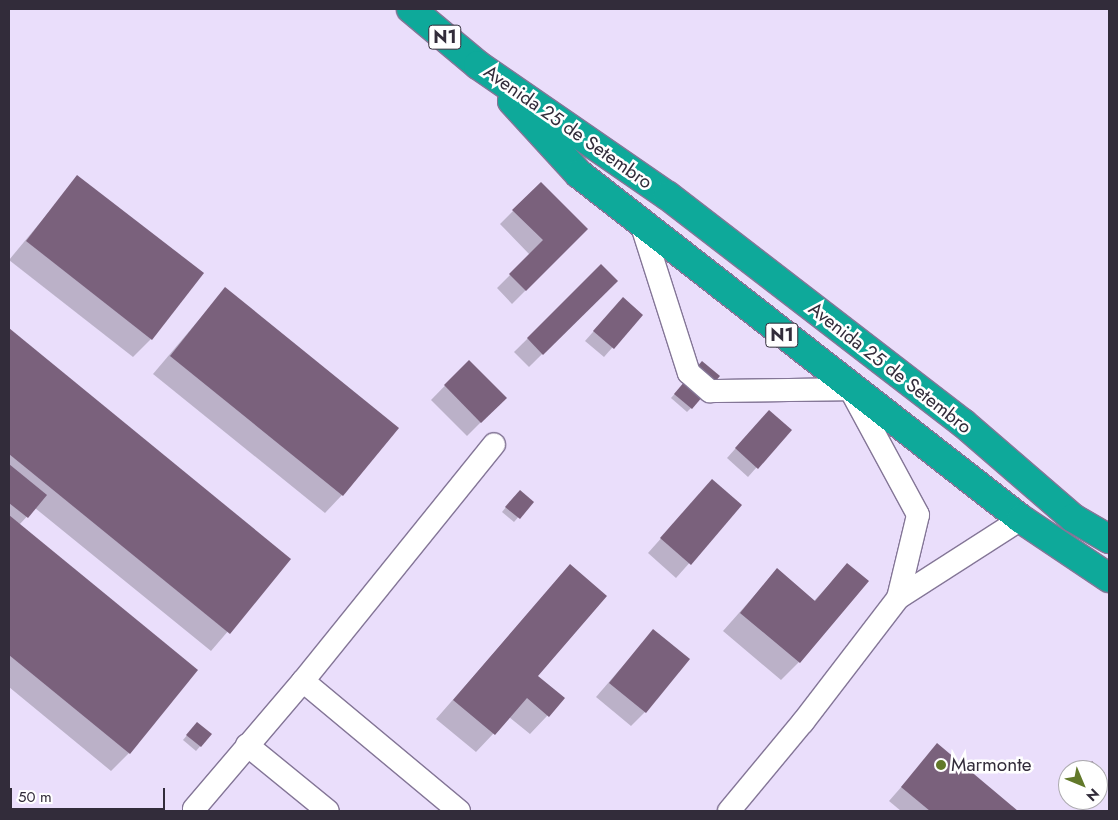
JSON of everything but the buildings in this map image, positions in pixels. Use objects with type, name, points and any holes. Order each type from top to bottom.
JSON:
[{"type":"highway","name":"N1","points":[[411,9],[478,65]]},
{"type":"highway","name":"Avenida 25 de Setembro","points":[[478,65],[579,174],[850,389],[1021,520],[1109,578]]},
{"type":"highway","name":"Avenida 25 de Setembro","points":[[478,65],[668,196],[963,423],[1073,518],[1109,539]]},
{"type":"lane","points":[[641,223],[689,373],[710,391],[850,389],[918,515],[898,598]]},
{"type":"lane","points":[[194,809],[303,681],[494,444]]},
{"type":"lane","points":[[729,811],[803,722],[898,598],[1021,520]]},
{"type":"lane","points":[[303,681],[459,811]]},
{"type":"lane","points":[[247,745],[328,811]]},
{"type":"place","name":"Marmonte","points":[[941,765]]}]
